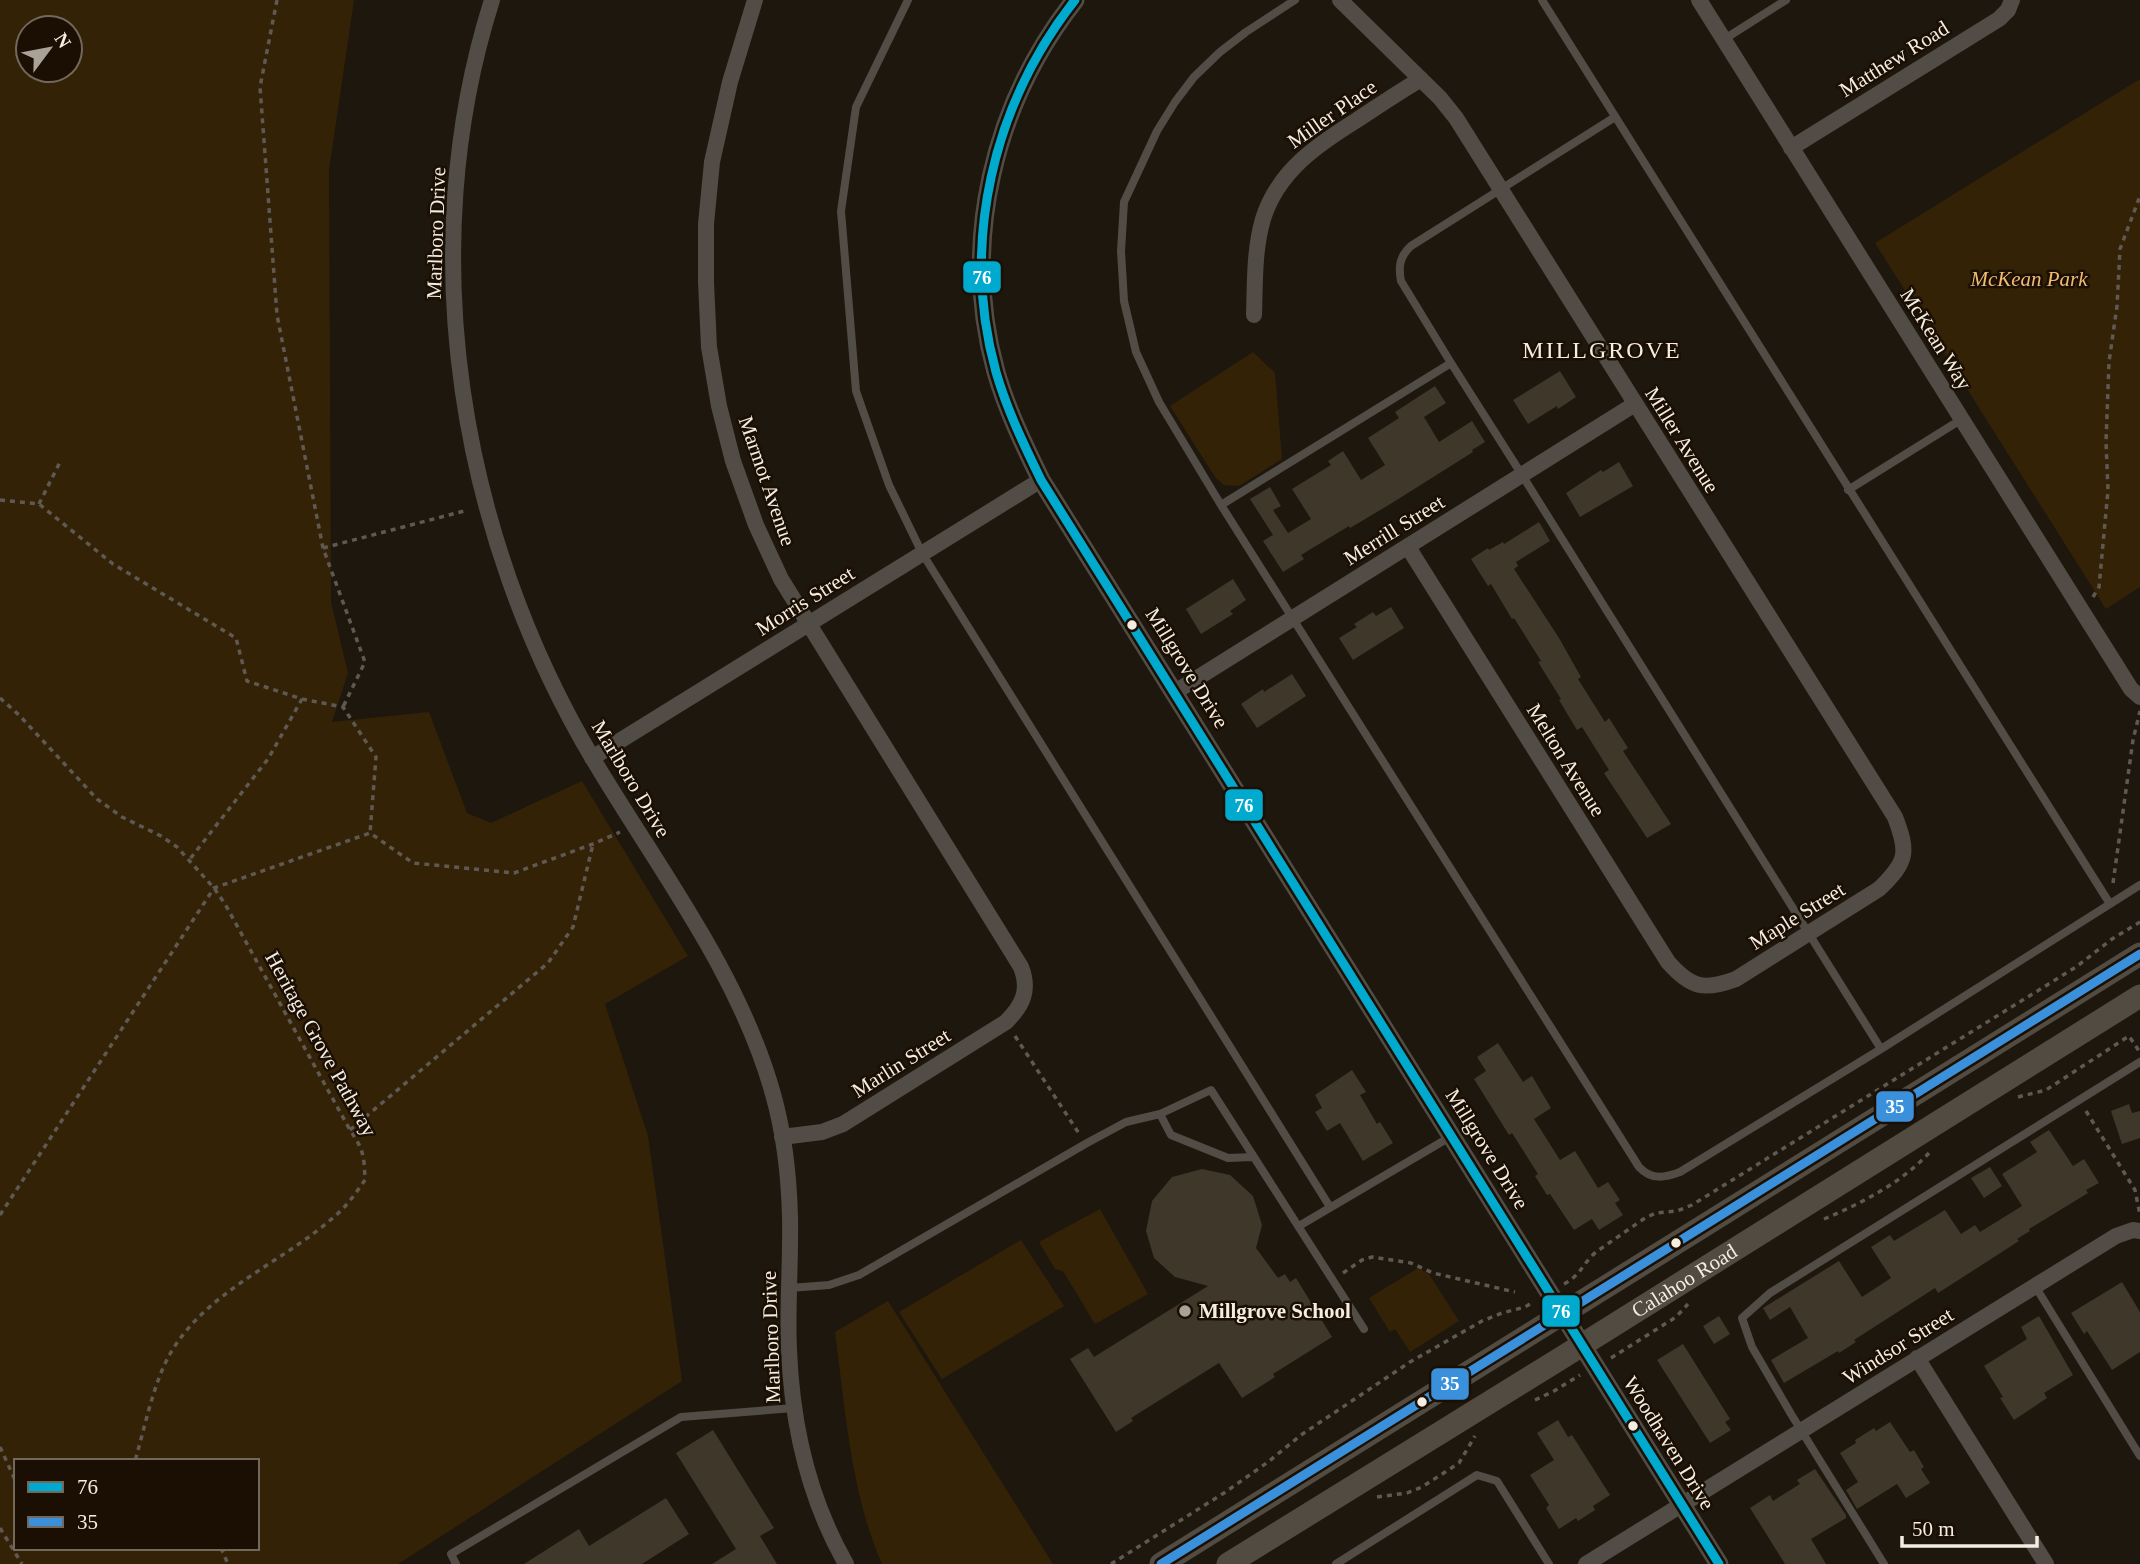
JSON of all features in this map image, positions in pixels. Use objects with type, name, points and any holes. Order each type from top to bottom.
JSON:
[{"type":"main road","name":"Calahoo Road","points":[[1161,1564],[2140,954]]},
{"type":"main road","name":"Calahoo Road","points":[[1228,1564],[2140,996]]},
{"type":"street","name":"Marlboro Drive","points":[[492,0],[484,24],[468,99],[457,177],[453,266],[456,341],[467,423],[485,505],[537,654],[592,758],[701,935],[741,1006],[773,1095],[787,1167],[790,1215],[789,1349],[793,1408],[805,1466],[822,1514],[846,1564]]},
{"type":"street","name":"Marmot Avenue","points":[[755,0],[730,82],[712,162],[706,224],[709,347],[724,428],[756,524],[781,579],[1021,967],[1026,980],[1024,996]]},
{"type":"street","name":"Millgrove Drive","points":[[1075,0],[1037,55],[1019,91],[1003,128],[989,186],[982,243],[984,301],[996,372],[1008,408],[1041,480],[1581,1345]]},
{"type":"street","name":"Miller Avenue","points":[[1340,0],[1440,98],[1456,118],[1895,817],[1903,839],[1904,857]]},
{"type":"street","name":"McKean Way","points":[[1699,0],[2082,612],[2131,689],[2140,697]]},
{"type":"street","name":"Matthew Road","points":[[1791,148],[1999,19],[2008,10],[2011,0]]},
{"type":"street","name":"Miller Place","points":[[1254,315],[1257,249],[1267,209],[1282,181],[1314,148],[1421,79]]},
{"type":"street","name":"Merrill Street","points":[[1175,692],[1636,404]]},
{"type":"street","name":"Morris Street","points":[[592,758],[1041,480]]},
{"type":"street","name":"Melton Avenue","points":[[1408,547],[1668,962],[1683,978],[1698,986]]},
{"type":"street","name":"Maple Street","points":[[1698,986],[1717,986],[1736,979],[1879,890],[1894,875],[1904,857]]},
{"type":"street","name":"Marlin Street","points":[[782,1137],[822,1132],[844,1124],[1006,1022],[1018,1011],[1024,996]]},
{"type":"street","name":"Windsor Street","points":[[1586,1564],[2116,1236],[2133,1230],[2140,1231]]},
{"type":"street","name":"Woodhaven Drive","points":[[1581,1345],[1718,1564]]},
{"type":"street","points":[[1917,1358],[2046,1564]]},
{"type":"lane","points":[[908,0],[856,107],[841,211],[856,391],[889,485],[922,553],[1330,1207]]},
{"type":"lane","points":[[1295,0],[1220,52],[1194,77],[1157,131],[1125,202],[1121,251],[1124,301],[1136,352],[1159,402],[1221,505],[1645,1173],[1656,1177],[1680,1172],[2140,885]]},
{"type":"lane","points":[[1542,0],[2110,904]]},
{"type":"lane","points":[[1723,40],[1786,0]]},
{"type":"lane","points":[[1615,117],[1411,246],[1400,261],[1401,281],[1881,1049]]},
{"type":"lane","points":[[1221,505],[1451,363]]},
{"type":"lane","points":[[1848,490],[1962,419]]},
{"type":"lane","points":[[1884,1564],[1752,1347],[1742,1318],[1770,1293],[2140,1062]]},
{"type":"lane","points":[[790,1288],[829,1285],[859,1275],[1126,1122],[1160,1114],[1211,1090],[1364,1329]]},
{"type":"lane","points":[[1160,1114],[1171,1135],[1228,1158],[1254,1157]]},
{"type":"lane","points":[[1299,1226],[1452,1136]]},
{"type":"lane","points":[[2035,1286],[2140,1457]]},
{"type":"lane","points":[[456,1564],[451,1554],[681,1417],[793,1408]]},
{"type":"lane","points":[[1336,1564],[1477,1475],[1497,1482],[1549,1564]]},
{"type":"path","points":[[277,0],[260,87],[277,315],[323,548],[365,662],[343,707]]},
{"type":"path","points":[[2082,612],[2099,587],[2108,490],[2106,442],[2109,362],[2117,306],[2120,248],[2140,196]]},
{"type":"path","points":[[39,504],[61,460]]},
{"type":"path","points":[[0,500],[39,504],[113,564],[236,638],[247,681],[302,699],[343,707],[376,757],[370,833]]},
{"type":"path","points":[[323,548],[468,510]]},
{"type":"path","name":"Heritage Grove Pathway","points":[[0,698],[97,799],[122,817],[161,836],[189,859],[214,888],[361,1146],[365,1180],[335,1217],[222,1298],[180,1339],[162,1371],[136,1459]]},
{"type":"path","points":[[189,859],[268,759],[302,699]]},
{"type":"path","points":[[2110,904],[2133,740],[2140,709]]},
{"type":"path","points":[[370,833],[413,863],[514,873],[593,844],[620,831]]},
{"type":"path","points":[[0,1215],[214,888],[370,833]]},
{"type":"path","points":[[350,1130],[548,963],[573,927],[593,844]]},
{"type":"path","points":[[1576,1278],[1589,1258],[1645,1218],[1692,1205],[2076,967],[2112,939],[2140,922]]},
{"type":"path","points":[[1014,1035],[1074,1130],[1087,1143]]},
{"type":"path","points":[[2007,1100],[2046,1090],[2129,1036],[2140,1053]]},
{"type":"path","points":[[2079,1099],[2135,1190],[2140,1217]]},
{"type":"path","points":[[1823,1220],[1859,1205],[1915,1168],[1935,1147]]},
{"type":"path","points":[[1332,1280],[1362,1260],[1372,1257],[1411,1263],[1433,1273],[1515,1292]]},
{"type":"path","points":[[1622,1353],[1676,1317],[1690,1302]]},
{"type":"path","points":[[1111,1564],[1224,1493],[1301,1435],[1410,1363],[1482,1321],[1525,1307]]},
{"type":"path","points":[[1530,1401],[1571,1381]]},
{"type":"path","points":[[1375,1497],[1407,1493],[1422,1487],[1459,1463],[1479,1431]]},
{"type":"path","points":[[0,1447],[14,1478]]},
{"type":"path","points":[[0,1528],[22,1564]]},
{"type":"green space","points":[[0,0],[354,0],[329,170],[331,602],[348,673],[332,722],[429,712],[467,813],[491,823],[582,781],[688,956],[605,1004],[648,1136],[682,1381],[398,1564],[0,1564]]},
{"type":"green space","name":"McKean Park","points":[[2140,79],[2140,587],[2106,609],[1875,243]]},
{"type":"green space","points":[[1253,352],[1275,373],[1282,459],[1239,486],[1224,485],[1215,477],[1170,406]]},
{"type":"green space","points":[[1100,1209],[1148,1294],[1095,1324],[1063,1271],[1055,1269],[1039,1242]]},
{"type":"green space","points":[[1021,1240],[1064,1306],[942,1379],[899,1312]]},
{"type":"green space","points":[[1418,1268],[1429,1274],[1459,1321],[1410,1352],[1395,1329],[1390,1332],[1369,1298]]},
{"type":"green space","points":[[888,1301],[1053,1564],[882,1564],[871,1537],[856,1480],[835,1332]]},
{"type":"building","points":[[1560,371],[1576,397],[1528,424],[1513,400]]},
{"type":"building","points":[[1435,386],[1446,403],[1424,417],[1439,442],[1472,421],[1485,442],[1392,503],[1301,555],[1304,559],[1283,572],[1263,541],[1273,535],[1250,499],[1270,487],[1281,506],[1273,510],[1288,533],[1311,519],[1292,489],[1331,465],[1328,461],[1343,451],[1361,480],[1385,465],[1368,438],[1399,418],[1395,412]]},
{"type":"building","points":[[1619,462],[1633,486],[1580,517],[1566,493],[1601,470],[1603,472]]},
{"type":"building","points":[[1539,522],[1550,541],[1516,562],[1518,566],[1514,569],[1559,638],[1581,677],[1578,679],[1605,722],[1609,718],[1628,748],[1623,751],[1671,824],[1647,838],[1604,773],[1609,770],[1582,727],[1577,730],[1538,662],[1541,661],[1514,618],[1512,619],[1491,584],[1488,586],[1471,559],[1488,548],[1489,550],[1503,542],[1504,544]]},
{"type":"building","points":[[1233,579],[1246,600],[1230,611],[1233,614],[1201,634],[1186,609]]},
{"type":"building","points":[[1391,607],[1404,628],[1353,660],[1339,638],[1357,627],[1354,624],[1373,612],[1376,616]]},
{"type":"building","points":[[1292,674],[1306,696],[1257,728],[1241,704]]},
{"type":"building","points":[[1498,1043],[1523,1082],[1532,1076],[1551,1108],[1534,1119],[1560,1160],[1575,1151],[1598,1188],[1608,1182],[1620,1200],[1615,1203],[1623,1215],[1599,1230],[1592,1219],[1574,1230],[1550,1194],[1547,1195],[1535,1176],[1538,1174],[1512,1133],[1509,1135],[1474,1079],[1486,1071],[1477,1057]]},
{"type":"building","points":[[1352,1070],[1366,1092],[1360,1095],[1377,1124],[1380,1122],[1393,1143],[1363,1161],[1340,1123],[1327,1131],[1315,1112],[1322,1108],[1315,1095]]},
{"type":"building","points":[[2129,1104],[2132,1113],[2140,1111],[2140,1138],[2122,1144],[2111,1111]]},
{"type":"building","points":[[2049,1130],[2073,1166],[2084,1159],[2099,1183],[2086,1190],[2088,1193],[2029,1229],[2030,1231],[2017,1239],[2019,1241],[1938,1293],[1935,1288],[1854,1340],[1856,1342],[1839,1353],[1838,1351],[1784,1383],[1771,1360],[1808,1338],[1790,1307],[1770,1320],[1763,1308],[1839,1261],[1862,1297],[1891,1278],[1871,1247],[1890,1235],[1894,1241],[1945,1210],[1961,1234],[1975,1225],[1980,1232],[2022,1206],[2002,1174],[2037,1152],[2030,1142]]},
{"type":"building","points":[[1990,1167],[2002,1186],[1984,1198],[1971,1178]]},
{"type":"building","points":[[1202,1169],[1230,1175],[1253,1196],[1262,1225],[1256,1248],[1278,1278],[1285,1274],[1290,1282],[1296,1278],[1332,1337],[1273,1374],[1275,1377],[1242,1398],[1219,1363],[1131,1418],[1133,1421],[1116,1432],[1070,1359],[1088,1348],[1094,1357],[1208,1286],[1175,1277],[1154,1258],[1146,1231],[1152,1201],[1172,1177]]},
{"type":"building","points":[[2122,1282],[2140,1312],[2140,1352],[2112,1370],[2087,1331],[2084,1334],[2071,1313]]},
{"type":"building","points":[[1719,1316],[1730,1334],[1714,1344],[1703,1326]]},
{"type":"building","points":[[2039,1316],[2073,1375],[2044,1393],[2047,1398],[2014,1420],[1984,1366],[2027,1339],[2021,1327]]},
{"type":"building","points":[[1683,1344],[1730,1419],[1725,1422],[1731,1430],[1710,1443],[1657,1360]]},
{"type":"building","points":[[1558,1420],[1568,1437],[1572,1435],[1610,1495],[1593,1506],[1595,1510],[1559,1529],[1546,1508],[1549,1505],[1530,1475],[1554,1460],[1537,1433]]},
{"type":"building","points":[[1890,1422],[1910,1452],[1914,1450],[1930,1483],[1906,1498],[1897,1484],[1857,1509],[1846,1490],[1858,1482],[1840,1453],[1874,1428],[1876,1431]]},
{"type":"building","points":[[713,1430],[774,1528],[760,1536],[777,1564],[712,1564],[736,1549],[676,1453]]},
{"type":"building","points":[[1815,1469],[1846,1518],[1811,1539],[1826,1564],[1785,1564],[1750,1508],[1770,1495],[1773,1501],[1800,1484],[1797,1480]]},
{"type":"building","points":[[666,1498],[689,1534],[642,1564],[524,1564],[579,1529],[589,1546]]},
{"type":"transit line","name":"76","points":[[1075,0],[1047,41],[1023,84],[1004,129],[991,177],[984,225],[982,274],[986,323],[996,372],[1011,414],[1041,480],[1719,1564]]},
{"type":"transit line","name":"35","points":[[1161,1564],[2140,954]]},
{"type":"place","name":"Millgrove School","points":[[1185,1311]]},
{"type":"district","name":"MILLGROVE","points":[[1602,350]]}]
